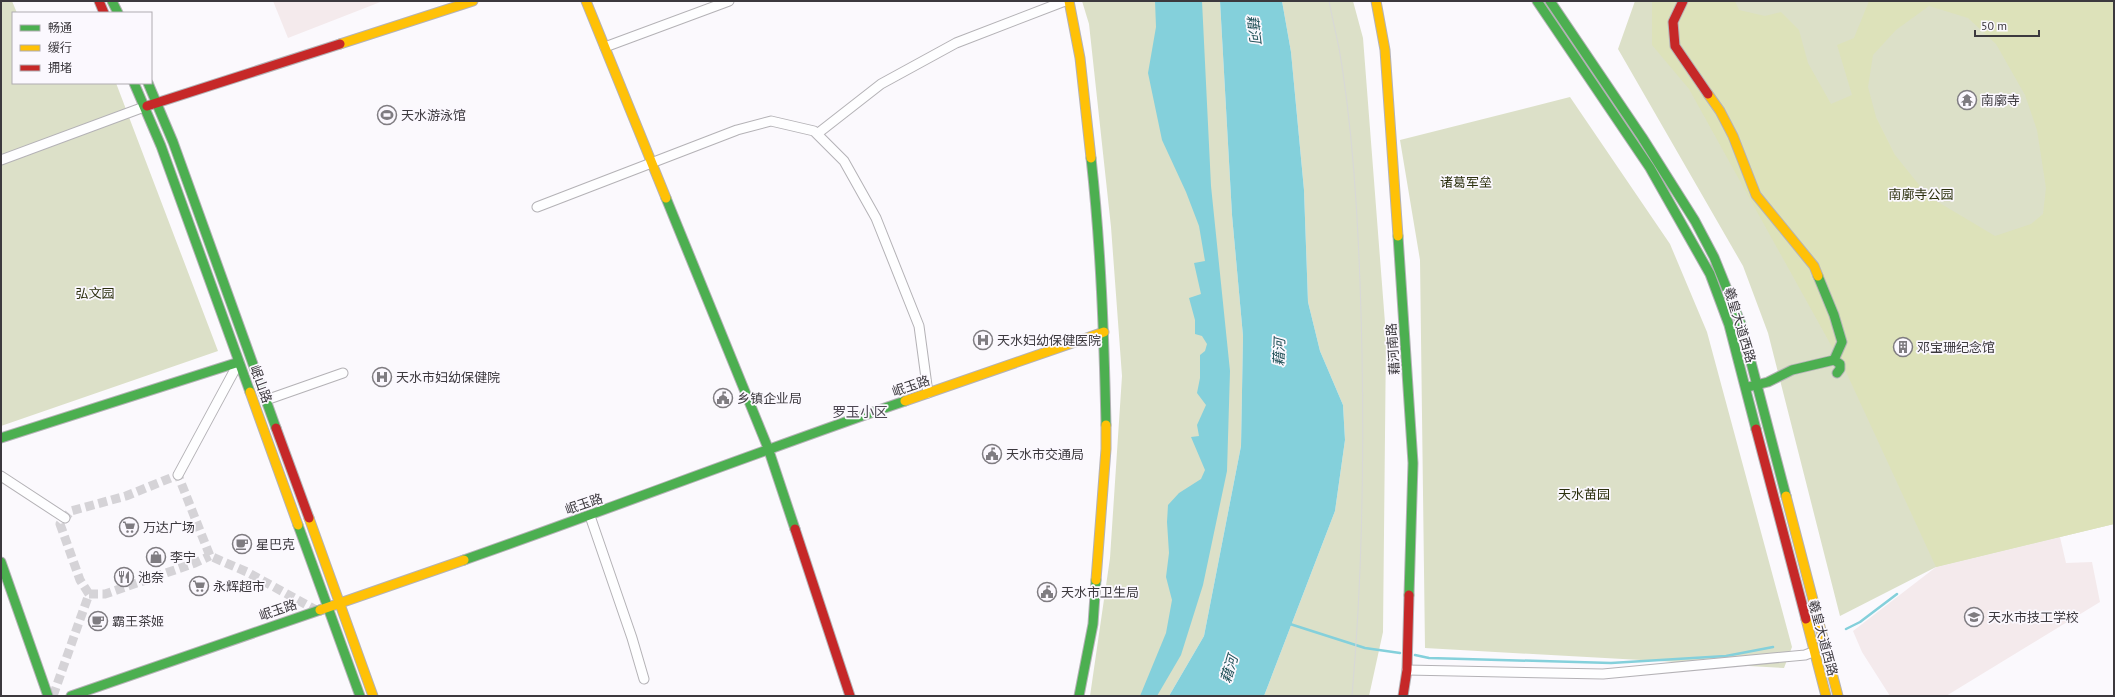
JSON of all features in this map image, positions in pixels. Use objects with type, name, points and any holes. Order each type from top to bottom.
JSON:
[{"type":"main road","points":[[99,1],[104,12]]},
{"type":"main road","points":[[112,1],[118,12]]},
{"type":"main road","points":[[144,107],[474,1]]},
{"type":"main road","points":[[586,1],[651,164],[768,448],[850,696]]},
{"type":"main road","points":[[1069,1],[1080,58],[1096,199],[1104,332],[1106,449],[1093,624],[1079,696]]},
{"type":"main road","name":"藉河南路","points":[[1376,1],[1386,50],[1413,463],[1407,670],[1403,696]]},
{"type":"main road","name":"羲皇大道西路","points":[[1537,1],[1637,146],[1689,235],[1710,276],[1729,325],[1813,652],[1826,696]]},
{"type":"main road","name":"羲皇大道西路","points":[[1550,1],[1642,137],[1695,221],[1731,296],[1741,324],[1755,385],[1838,696]]},
{"type":"main road","points":[[1683,1],[1673,22],[1675,46],[1720,111],[1733,136],[1756,195],[1814,266],[1834,315],[1842,342],[1834,360]]},
{"type":"main road","name":"岷山路","points":[[134,84],[161,146],[360,696]]},
{"type":"main road","name":"岷山路","points":[[148,84],[173,142],[373,696]]},
{"type":"main road","name":"岷玉路","points":[[71,696],[590,516],[768,448],[1104,332]]},
{"type":"main road","points":[[1745,388],[1768,382],[1792,370],[1834,360],[1840,364],[1840,369],[1837,373]]},
{"type":"main road","points":[[1,438],[239,362]]},
{"type":"main road","points":[[1,562],[48,696]]},
{"type":"street","points":[[605,47],[729,1]]},
{"type":"street","points":[[817,134],[881,84],[956,43],[1065,1]]},
{"type":"street","points":[[1,160],[144,107]]},
{"type":"street","points":[[537,207],[737,130],[771,121],[814,131],[844,161],[876,218],[919,326],[928,393]]},
{"type":"street","points":[[178,475],[239,362]]},
{"type":"street","points":[[266,400],[343,373]]},
{"type":"street","points":[[1,476],[65,518]]},
{"type":"street","points":[[590,516],[632,638],[644,679]]},
{"type":"street","points":[[1407,670],[1603,674],[1729,663],[1805,655],[1813,652]]},
{"type":"shaded area","points":[[273,1],[383,1],[288,38]]},
{"type":"shaded area","name":"天水市技工学校","points":[[2060,537],[2066,563],[2092,562],[2100,602],[1946,696],[1890,696],[1862,652],[1853,631],[1936,567]]},
{"type":"green space","name":"弘文园","points":[[1,1],[12,1],[17,12],[12,12],[12,84],[116,84],[218,351],[1,426]]},
{"type":"green space","points":[[1082,1],[1220,1],[1232,215],[1243,336],[1241,446],[1204,636],[1169,696],[1090,696],[1110,558],[1122,376],[1111,227],[1089,24]]},
{"type":"green space","points":[[1282,1],[1353,1],[1363,38],[1386,336],[1383,632],[1369,696],[1264,696],[1335,511],[1345,440],[1343,405],[1320,351],[1308,302],[1304,190],[1291,52]]},
{"type":"green space","name":"南廓寺公园","points":[[1635,1],[2114,1],[2114,524],[1936,567],[1840,616],[1768,333],[1743,266],[1618,49]]},
{"type":"green space","name":"南廓寺公园","points":[[1652,1],[1735,1],[1739,10],[1765,16],[1781,12],[1799,30],[1808,63],[1831,104],[1852,95],[1837,45],[1854,38],[1869,1],[2114,1],[2114,524],[1936,567],[1847,374],[1689,89],[1652,45]],"holes":[[[1929,6],[1968,18],[1996,44],[2025,95],[2037,130],[2046,188],[2043,214],[2031,224],[1995,236],[1928,196],[1895,155],[1876,117],[1868,87],[1873,55],[1896,30]]]},
{"type":"green space","name":"天水苗园","points":[[1570,97],[1670,244],[1707,332],[1792,647],[1784,668],[1425,648],[1420,260],[1400,140]]},
{"type":"water","points":[[1155,1],[1202,1],[1211,186],[1230,371],[1227,471],[1203,585],[1181,655],[1157,696],[1140,696],[1166,633],[1172,600],[1166,577],[1169,553],[1167,522],[1168,505],[1179,493],[1201,479],[1205,470],[1191,437],[1199,436],[1197,425],[1206,405],[1197,393],[1200,378],[1200,355],[1205,351],[1207,344],[1202,336],[1195,334],[1195,320],[1189,298],[1201,294],[1194,263],[1205,261],[1199,226],[1186,192],[1162,140],[1148,73],[1156,27]]},
{"type":"water","name":"藉河","points":[[1220,1],[1282,1],[1291,52],[1304,190],[1308,302],[1320,351],[1343,405],[1345,440],[1335,511],[1264,696],[1169,696],[1204,636],[1241,446],[1243,336],[1232,215]]},
{"type":"waterway","points":[[1846,629],[1860,622],[1897,594]]},
{"type":"waterway","points":[[1290,624],[1365,648],[1400,653]]},
{"type":"waterway","points":[[1415,655],[1429,658],[1611,663],[1726,656],[1773,647]]},
{"type":"tunnel","points":[[89,594],[80,580],[60,524],[71,511],[126,496],[178,475],[210,556],[247,572],[316,610]]},
{"type":"tunnel","points":[[89,594],[105,594],[195,563],[210,556]]},
{"type":"tunnel","points":[[53,696],[89,594]]},
{"type":"tram line","points":[[1329,1],[1341,58],[1351,137],[1360,282],[1363,396],[1362,482],[1358,610],[1352,696]]},
{"type":"traffic: fast","points":[[112,1],[118,12]]},
{"type":"traffic: fast","points":[[1537,1],[1650,168],[1710,274],[1729,325],[1756,429]]},
{"type":"traffic: fast","points":[[1550,1],[1642,137],[1695,221],[1714,257],[1741,324],[1786,496]]},
{"type":"traffic: fast","points":[[134,84],[161,146],[250,392]]},
{"type":"traffic: fast","points":[[148,84],[173,142],[276,428]]},
{"type":"traffic: fast","points":[[1091,158],[1102,292],[1106,425]]},
{"type":"traffic: fast","points":[[666,198],[768,448],[795,529]]},
{"type":"traffic: fast","points":[[1398,236],[1413,463],[1409,595]]},
{"type":"traffic: fast","points":[[1818,276],[1834,315],[1842,342],[1834,360]]},
{"type":"traffic: fast","points":[[1748,387],[1768,382],[1792,370],[1834,360],[1840,364],[1840,369],[1837,373]]},
{"type":"traffic: fast","points":[[1,438],[239,362]]},
{"type":"traffic: fast","points":[[464,560],[905,401]]},
{"type":"traffic: fast","points":[[298,525],[360,696]]},
{"type":"traffic: fast","points":[[1,562],[48,696]]},
{"type":"traffic: fast","points":[[1079,696],[1093,624],[1096,580]]},
{"type":"traffic: fast","points":[[71,696],[320,610]]},
{"type":"traffic: slow","points":[[340,44],[473,1]]},
{"type":"traffic: slow","points":[[586,1],[666,198]]},
{"type":"traffic: slow","points":[[1069,1],[1080,58],[1091,158]]},
{"type":"traffic: slow","points":[[1376,1],[1385,50],[1398,236]]},
{"type":"traffic: slow","points":[[1708,94],[1720,111],[1733,136],[1756,195],[1814,266],[1818,276]]},
{"type":"traffic: slow","points":[[905,401],[1104,332]]},
{"type":"traffic: slow","points":[[250,392],[298,525]]},
{"type":"traffic: slow","points":[[1096,580],[1106,449],[1106,425]]},
{"type":"traffic: slow","points":[[1786,496],[1838,696]]},
{"type":"traffic: slow","points":[[309,518],[373,696]]},
{"type":"traffic: slow","points":[[320,610],[464,560]]},
{"type":"traffic: slow","points":[[1806,619],[1826,696]]},
{"type":"traffic: jam","points":[[99,1],[104,12]]},
{"type":"traffic: jam","points":[[1683,1],[1673,22],[1675,46],[1708,94]]},
{"type":"traffic: jam","points":[[147,106],[340,44]]},
{"type":"traffic: jam","points":[[276,428],[309,518]]},
{"type":"traffic: jam","points":[[1756,429],[1806,619]]},
{"type":"traffic: jam","points":[[795,529],[850,696]]},
{"type":"traffic: jam","points":[[1403,696],[1407,670],[1409,595]]},
{"type":"place","name":"南廓寺","points":[[1967,100]]},
{"type":"place","name":"天水游泳馆","points":[[387,115]]},
{"type":"place","name":"天水妇幼保健医院","points":[[983,340]]},
{"type":"place","name":"邓宝珊纪念馆","points":[[1903,347]]},
{"type":"place","name":"天水市妇幼保健院","points":[[382,377]]},
{"type":"place","name":"乡镇企业局","points":[[723,398]]},
{"type":"place","name":"天水市交通局","points":[[992,454]]},
{"type":"place","name":"万达广场","points":[[129,527]]},
{"type":"place","name":"星巴克","points":[[242,544]]},
{"type":"place","name":"李宁","points":[[156,557]]},
{"type":"place","name":"池奈","points":[[124,577]]},
{"type":"place","name":"永辉超市","points":[[199,586]]},
{"type":"place","name":"天水市卫生局","points":[[1047,592]]},
{"type":"place","name":"天水市技工学校","points":[[1974,617]]},
{"type":"place","name":"霸王茶姬","points":[[98,621]]},
{"type":"district","name":"罗玉小区","points":[[860,412]]},
{"type":"park label","name":"诸葛军垒","points":[[1466,182]]}]
